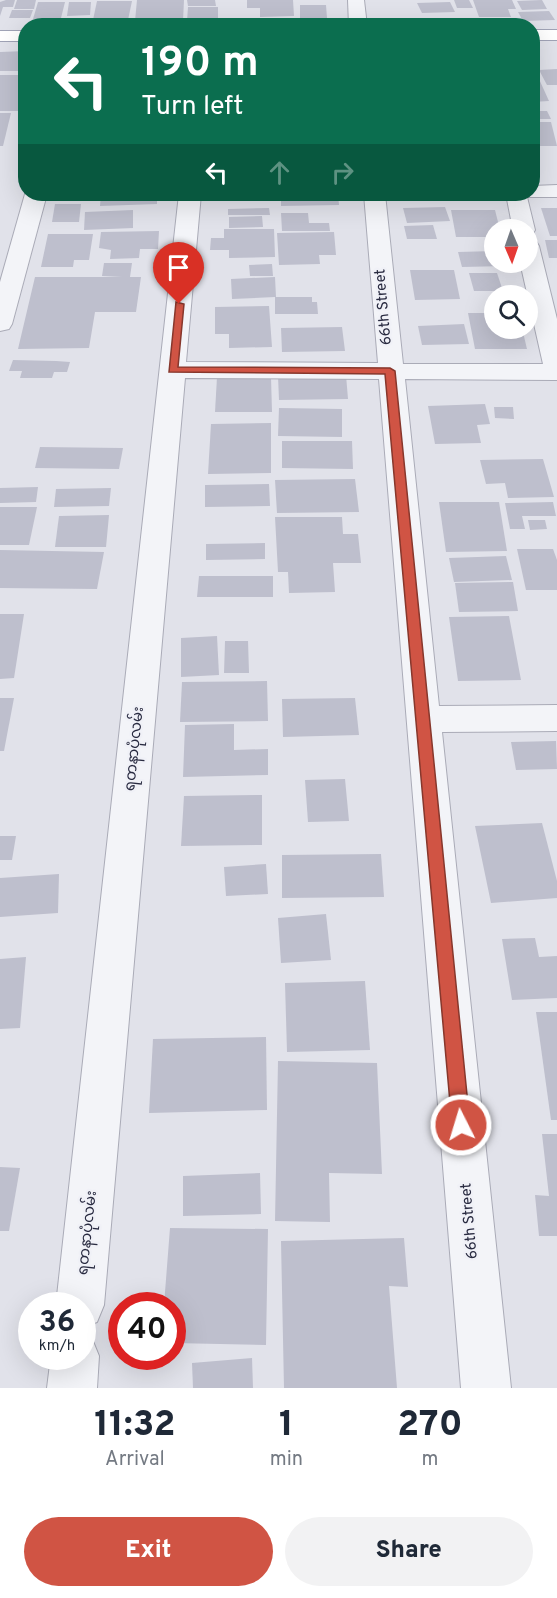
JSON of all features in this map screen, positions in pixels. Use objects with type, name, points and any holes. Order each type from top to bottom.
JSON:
[{"type":"main road","points":[[540,35],[557,35]]},
{"type":"main road","points":[[0,36],[18,36]]},
{"type":"street","points":[[356,0],[357,18]]},
{"type":"street","points":[[540,192],[557,191]]},
{"type":"street","points":[[0,324],[34,201]]},
{"type":"street","name":"ရတနာပုံလမ်း","points":[[81,1292],[189,201]]},
{"type":"street","name":"66th Street","points":[[376,201],[486,1388]]},
{"type":"street","points":[[518,201],[522,219]]},
{"type":"street","points":[[173,370],[557,371],[534,273]]},
{"type":"street","points":[[424,719],[557,718]]},
{"type":"street","points":[[72,1388],[74,1370]]},
{"type":"building","points":[[15,0],[13,7],[3,7],[0,16],[0,2]]},
{"type":"building","points":[[17,0],[36,0],[34,9],[14,9]]},
{"type":"building","points":[[137,0],[184,0],[183,18],[135,18]]},
{"type":"building","points":[[187,0],[215,0],[216,6],[188,6]]},
{"type":"building","points":[[247,0],[293,0],[294,16],[260,17],[260,8],[247,8]]},
{"type":"building","points":[[454,0],[469,0],[473,8],[457,8]]},
{"type":"building","points":[[473,0],[512,0],[516,9],[508,9],[511,17],[479,17]]},
{"type":"building","points":[[542,0],[547,9],[522,10],[517,1]]},
{"type":"building","points":[[97,1],[132,1],[128,18],[93,18]]},
{"type":"building","points":[[38,2],[65,2],[61,18],[33,18]]},
{"type":"building","points":[[69,2],[91,2],[90,15],[67,16]]},
{"type":"building","points":[[450,2],[455,12],[422,13],[417,3]]},
{"type":"building","points":[[300,5],[326,5],[327,18],[300,18]]},
{"type":"building","points":[[188,7],[218,7],[218,18],[187,18]]},
{"type":"building","points":[[12,10],[33,10],[30,18],[9,18]]},
{"type":"building","points":[[549,11],[555,20],[521,18],[518,12]]},
{"type":"building","points":[[18,51],[18,71],[0,71],[0,52]]},
{"type":"building","points":[[557,69],[557,85],[547,85],[540,70]]},
{"type":"building","points":[[0,75],[18,75],[18,111],[0,111]]},
{"type":"building","points":[[540,81],[549,101],[540,102]]},
{"type":"building","points":[[540,111],[547,111],[551,119],[540,119]]},
{"type":"building","points":[[0,113],[11,113],[3,146],[0,146]]},
{"type":"building","points":[[540,122],[551,122],[557,146],[540,146]]},
{"type":"building","points":[[100,201],[157,201],[157,204],[100,206]]},
{"type":"building","points":[[281,201],[339,201],[339,205],[281,206]]},
{"type":"building","points":[[55,204],[81,204],[79,222],[52,222]]},
{"type":"building","points":[[445,207],[450,221],[407,223],[403,208]]},
{"type":"building","points":[[269,208],[270,215],[228,215],[228,209]]},
{"type":"building","points":[[541,208],[557,208],[557,236],[550,236]]},
{"type":"building","points":[[133,210],[133,228],[84,230],[85,212]]},
{"type":"building","points":[[451,210],[495,210],[497,219],[484,219],[484,237],[456,237]]},
{"type":"building","points":[[281,213],[308,213],[309,223],[329,223],[330,231],[282,231]]},
{"type":"building","points":[[262,216],[263,227],[229,228],[229,217]]},
{"type":"building","points":[[433,225],[437,239],[407,239],[404,226]]},
{"type":"building","points":[[224,229],[274,229],[275,257],[229,258],[229,250],[210,250],[211,238],[224,238]]},
{"type":"building","points":[[159,231],[158,249],[140,249],[139,258],[110,259],[111,250],[99,248],[101,232]]},
{"type":"building","points":[[334,232],[336,255],[319,255],[320,264],[279,265],[277,233]]},
{"type":"building","points":[[48,234],[93,234],[89,260],[74,260],[73,267],[41,267]]},
{"type":"building","points":[[545,240],[557,240],[557,258],[549,258]]},
{"type":"building","points":[[484,251],[484,266],[462,267],[458,252]]},
{"type":"building","points":[[104,263],[132,263],[130,277],[141,277],[136,312],[95,312],[89,348],[18,349],[35,277],[122,277],[102,276]]},
{"type":"building","points":[[272,264],[273,276],[250,276],[249,265]]},
{"type":"building","points":[[410,270],[454,270],[460,299],[415,300]]},
{"type":"building","points":[[469,273],[497,273],[501,285],[484,285],[484,291],[474,291]]},
{"type":"building","points":[[275,277],[276,297],[312,297],[312,302],[317,302],[318,314],[275,314],[275,297],[232,299],[231,279]]},
{"type":"building","points":[[269,306],[272,347],[229,348],[229,334],[215,334],[215,307]]},
{"type":"building","points":[[468,313],[484,313],[484,339],[525,339],[527,349],[475,349]]},
{"type":"building","points":[[464,324],[469,344],[422,345],[418,326]]},
{"type":"building","points":[[342,327],[345,351],[282,352],[281,328]]},
{"type":"building","points":[[13,360],[70,362],[67,372],[54,372],[52,378],[20,378],[22,371],[9,371]]},
{"type":"building","points":[[346,375],[348,399],[279,400],[278,376]]},
{"type":"building","points":[[217,377],[271,377],[272,412],[215,412]]},
{"type":"building","points":[[485,404],[490,424],[477,425],[481,443],[435,444],[428,406]]},
{"type":"building","points":[[494,407],[513,407],[514,419],[495,418]]},
{"type":"building","points":[[279,408],[342,409],[342,437],[278,436]]},
{"type":"building","points":[[271,423],[271,473],[208,474],[211,424]]},
{"type":"building","points":[[282,441],[352,441],[353,469],[282,468]]},
{"type":"building","points":[[40,447],[123,448],[119,469],[35,468]]},
{"type":"building","points":[[543,459],[554,497],[508,498],[505,483],[486,484],[480,460]]},
{"type":"building","points":[[355,479],[359,512],[277,513],[275,480]]},
{"type":"building","points":[[269,484],[270,506],[205,507],[205,485]]},
{"type":"building","points":[[38,487],[36,502],[0,503],[0,488]]},
{"type":"building","points":[[111,488],[109,506],[54,507],[56,489]]},
{"type":"building","points":[[439,502],[499,502],[507,551],[446,552]]},
{"type":"building","points":[[553,502],[556,516],[522,516],[525,529],[510,529],[505,503]]},
{"type":"building","points":[[0,507],[37,507],[29,545],[0,545]]},
{"type":"building","points":[[109,515],[106,547],[55,547],[59,516]]},
{"type":"building","points":[[275,517],[342,517],[343,534],[358,534],[361,563],[333,563],[335,592],[289,593],[288,572],[278,572]]},
{"type":"building","points":[[528,520],[545,520],[547,529],[530,530]]},
{"type":"building","points":[[265,543],[265,559],[206,560],[206,544]]},
{"type":"building","points":[[517,549],[553,549],[557,560],[557,590],[526,590]]},
{"type":"building","points":[[0,550],[104,552],[97,589],[0,588]]},
{"type":"building","points":[[506,556],[512,580],[454,582],[449,558]]},
{"type":"building","points":[[199,576],[273,576],[273,597],[197,597]]},
{"type":"building","points":[[513,582],[518,611],[459,612],[455,583]]},
{"type":"building","points":[[0,614],[24,614],[14,678],[0,679]]},
{"type":"building","points":[[509,616],[521,680],[458,681],[449,617]]},
{"type":"building","points":[[217,636],[219,675],[181,677],[181,638]]},
{"type":"building","points":[[225,641],[248,641],[249,673],[224,673]]},
{"type":"building","points":[[267,681],[268,721],[180,722],[182,682]]},
{"type":"building","points":[[0,698],[14,698],[4,751],[0,751]]},
{"type":"building","points":[[355,698],[359,735],[283,737],[282,699]]},
{"type":"building","points":[[234,724],[234,750],[268,749],[268,775],[183,777],[185,725]]},
{"type":"building","points":[[556,741],[557,769],[516,770],[511,742]]},
{"type":"building","points":[[345,779],[349,821],[308,822],[305,780]]},
{"type":"building","points":[[262,795],[262,845],[181,846],[184,796]]},
{"type":"building","points":[[542,823],[557,881],[557,898],[491,903],[475,826]]},
{"type":"building","points":[[0,836],[16,836],[12,860],[0,860]]},
{"type":"building","points":[[381,854],[384,897],[282,898],[282,855]]},
{"type":"building","points":[[266,864],[268,894],[226,896],[224,867]]},
{"type":"building","points":[[59,874],[58,913],[0,917],[0,878]]},
{"type":"building","points":[[326,914],[331,960],[281,963],[278,918]]},
{"type":"building","points":[[535,938],[539,957],[557,956],[557,998],[512,1000],[502,939]]},
{"type":"building","points":[[26,957],[20,1028],[0,1029],[0,959]]},
{"type":"building","points":[[365,981],[370,1050],[287,1052],[285,983]]},
{"type":"building","points":[[536,1012],[557,1012],[557,1120],[551,1120]]},
{"type":"building","points":[[266,1037],[267,1110],[149,1113],[153,1039]]},
{"type":"building","points":[[278,1061],[377,1063],[382,1174],[329,1173],[330,1222],[275,1221]]},
{"type":"building","points":[[542,1134],[557,1134],[557,1236],[539,1236],[535,1195],[549,1196]]},
{"type":"building","points":[[0,1167],[20,1168],[9,1231],[0,1231]]},
{"type":"building","points":[[260,1173],[261,1214],[183,1216],[183,1176]]},
{"type":"building","points":[[170,1228],[268,1229],[266,1345],[186,1343],[186,1292],[165,1292]]},
{"type":"building","points":[[404,1238],[408,1287],[389,1286],[397,1388],[284,1388],[281,1241]]},
{"type":"building","points":[[252,1358],[253,1388],[193,1388],[192,1363]]},
{"type":"route","points":[[179,304],[173,370],[390,371],[461,1125]]}]
